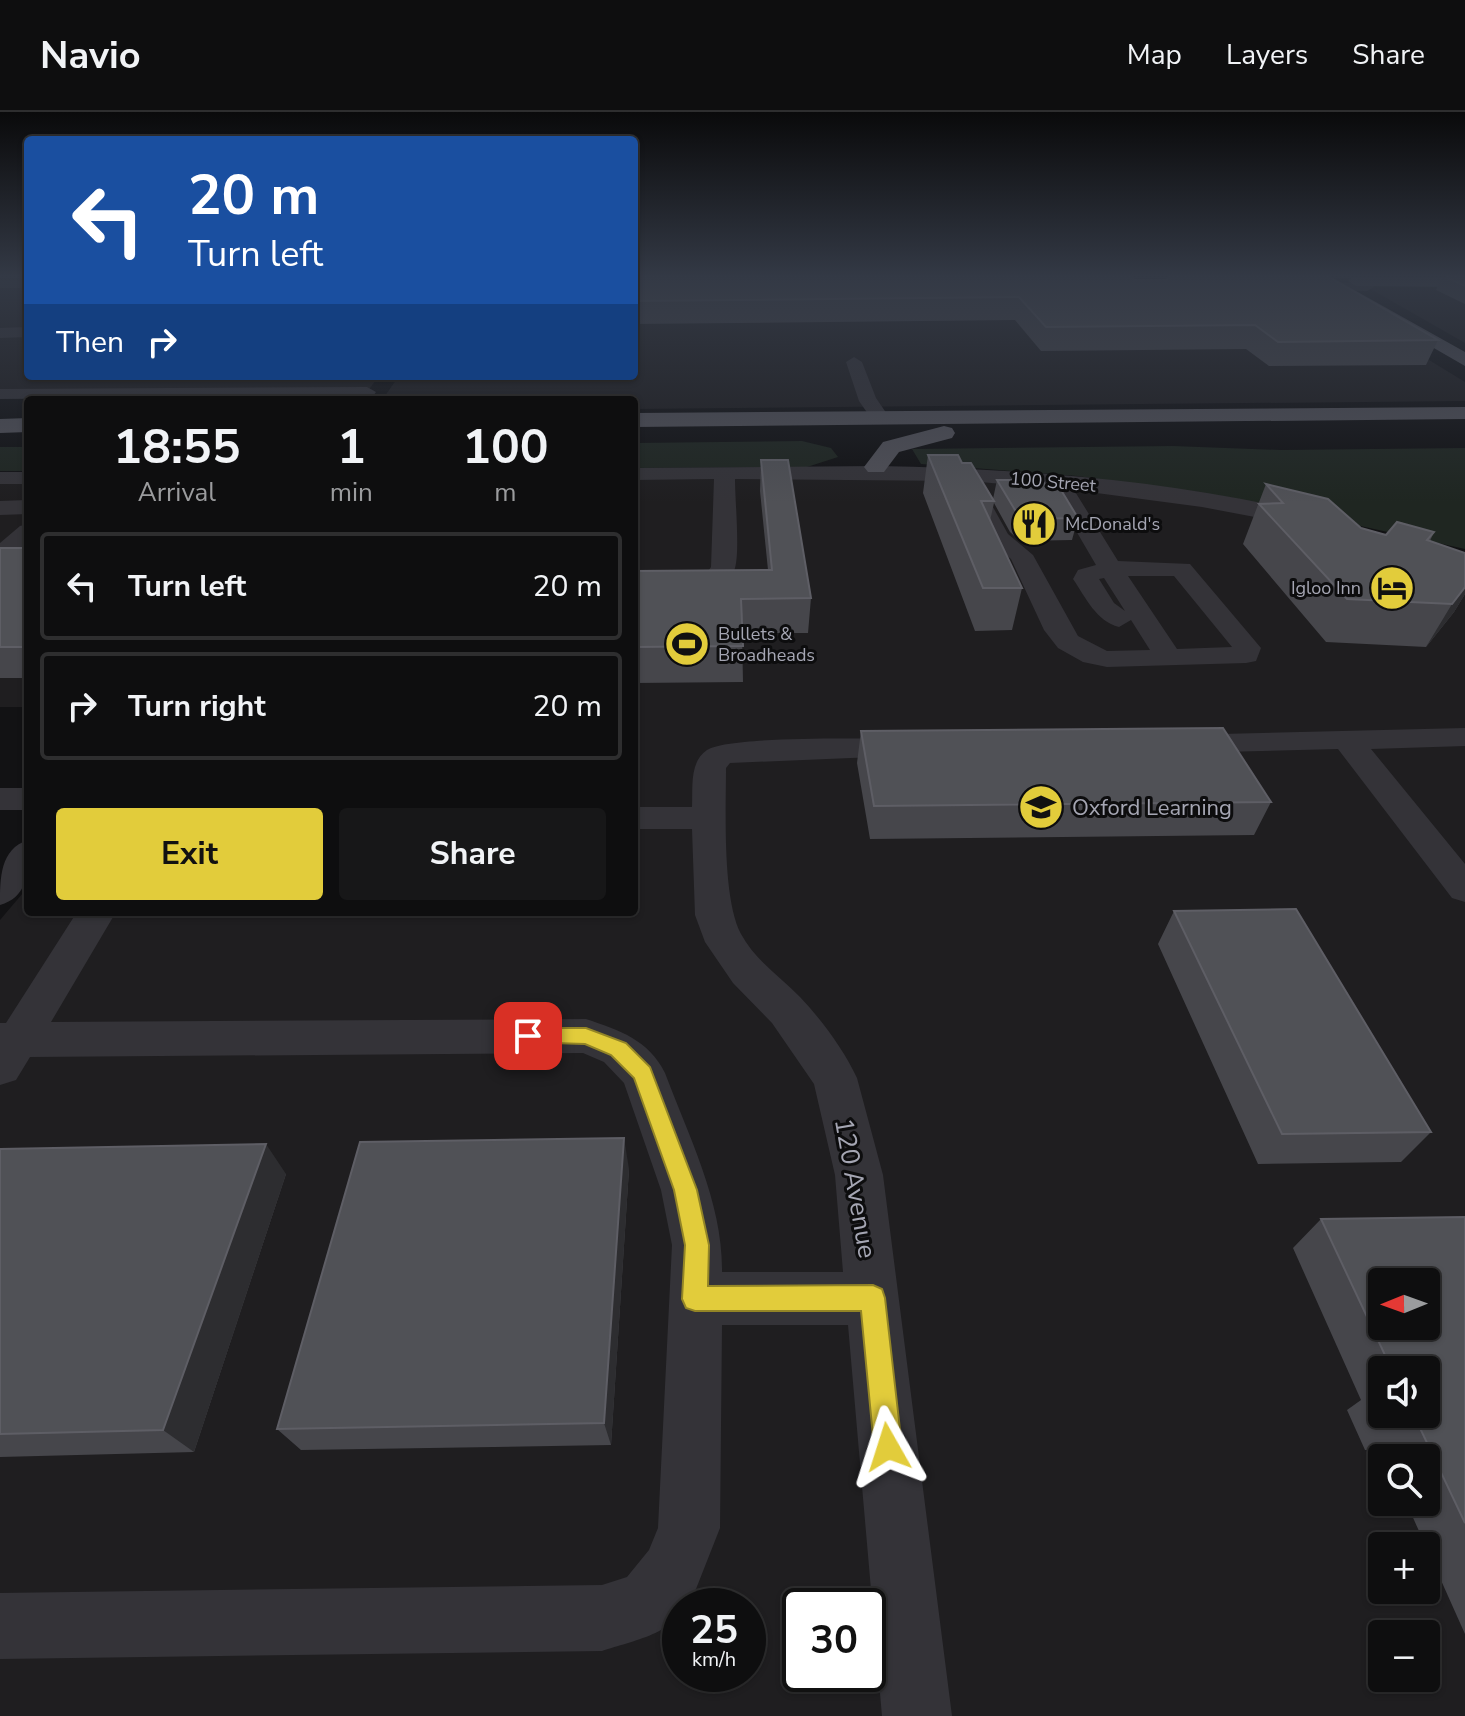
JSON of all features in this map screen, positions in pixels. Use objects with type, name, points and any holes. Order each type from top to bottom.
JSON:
[{"type":"main road","points":[[638,435],[687,434],[871,417],[890,427],[1034,416],[1436,413],[1465,410]]},
{"type":"main road","points":[[638,420],[871,417],[944,433],[1399,429],[1465,432]]},
{"type":"main road","points":[[0,426],[24,425]]},
{"type":"main road","points":[[877,470],[891,447],[944,433]]},
{"type":"main road","points":[[0,439],[24,439]]},
{"type":"street","points":[[854,362],[871,417],[877,470]]},
{"type":"street","points":[[0,394],[364,396]]},
{"type":"street","name":"100 Street","points":[[638,474],[877,470],[1059,482],[1214,502],[1330,525]]},
{"type":"street","points":[[638,595],[694,591],[714,583],[719,577],[723,567],[725,473]]},
{"type":"street","points":[[965,476],[999,538],[1021,555],[1058,630],[1068,642],[1093,656],[1157,658],[1240,657],[1246,655],[1247,648],[1181,569],[1104,570],[1087,575],[1086,579],[1105,608],[1157,658]]},
{"type":"street","points":[[0,478],[24,478]]},
{"type":"street","points":[[1059,482],[1104,570],[1157,658]]},
{"type":"street","points":[[0,508],[24,507]]},
{"type":"street","points":[[0,557],[24,535]]},
{"type":"street","points":[[0,557],[24,558]]},
{"type":"street","points":[[1144,744],[1465,737]]},
{"type":"street","points":[[1348,741],[1465,889]]},
{"type":"street","name":"120 Avenue","points":[[917,1716],[859,1175],[835,1078],[787,1011],[747,972],[725,942],[714,915],[710,767],[719,756],[738,751],[941,747]]},
{"type":"street","points":[[0,799],[24,799]]},
{"type":"street","points":[[638,818],[709,818]]},
{"type":"street","points":[[0,892],[24,858]]},
{"type":"street","points":[[6,1049],[94,916]]},
{"type":"street","points":[[0,1626],[602,1618],[648,1603],[672,1572],[689,1528],[697,1245],[685,1190],[643,1073],[619,1049],[586,1036],[6,1049]]},
{"type":"street","points":[[695,1299],[873,1298]]},
{"type":"shaded area","points":[[0,352],[24,352],[24,380],[376,380],[367,392],[0,394]]},
{"type":"shaded area","points":[[638,352],[1416,352],[1465,382],[1465,401],[638,409],[638,396],[385,396],[396,380],[638,380]]},
{"type":"shaded area","points":[[802,441],[831,448],[838,457],[807,467],[638,468],[638,443]]},
{"type":"shaded area","points":[[1173,446],[1281,450],[1465,448],[1465,549],[1233,498],[1077,476],[921,464],[912,449]]},
{"type":"shaded area","points":[[0,447],[24,447],[24,471],[0,471]]},
{"type":"shaded area","points":[[878,473],[1214,502],[1465,567],[1465,1716],[0,1716],[0,920],[24,892],[24,916],[638,916],[638,474]]},
{"type":"shaded area","points":[[0,478],[24,478],[24,707],[0,707]]},
{"type":"building","points":[[928,455],[958,455],[962,463],[971,463],[994,501],[981,501],[1022,588],[983,588]]},
{"type":"building","points":[[761,460],[788,460],[811,598],[741,599],[743,646],[638,647],[638,571],[772,570]]},
{"type":"building","points":[[997,480],[1042,480],[1046,486],[1058,485],[1078,518],[1025,519],[1015,510]]},
{"type":"building","points":[[1266,484],[1328,499],[1361,528],[1386,535],[1397,522],[1434,532],[1427,540],[1465,553],[1465,587],[1452,604],[1347,599],[1259,504],[1283,503]]},
{"type":"building","points":[[0,548],[24,548],[24,647],[0,647]]},
{"type":"building","points":[[1223,728],[1271,802],[874,806],[861,731]]},
{"type":"building","points":[[1296,909],[1431,1132],[1282,1134],[1174,911]]},
{"type":"building","points":[[624,1138],[604,1423],[277,1429],[360,1142]]},
{"type":"building","points":[[266,1144],[163,1430],[0,1434],[0,1149]]},
{"type":"building","points":[[1465,1217],[1465,1523],[1440,1470],[1440,1444],[1428,1444],[1420,1428],[1440,1428],[1440,1356],[1385,1356],[1378,1340],[1440,1340],[1440,1268],[1368,1268],[1368,1319],[1321,1219]]},
{"type":"place","name":"McDonald's","points":[[1034,524]]},
{"type":"place","name":"Igloo Inn","points":[[1392,588]]},
{"type":"place","name":"Bullets & Broadheads","points":[[687,644]]},
{"type":"place","name":"Oxford Learning","points":[[1041,807]]},
{"type":"route","points":[[528,1036],[586,1036],[619,1049],[643,1073],[685,1190],[697,1245],[695,1299],[873,1298],[888,1447]]}]
